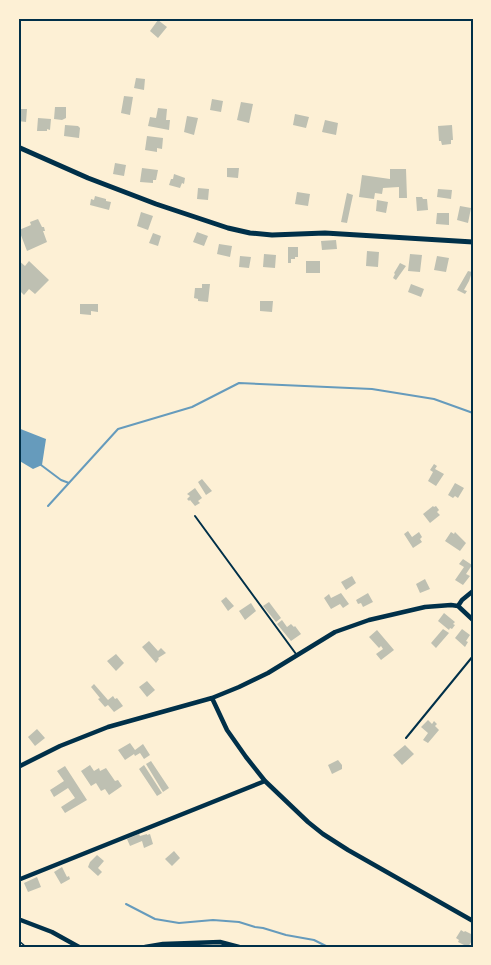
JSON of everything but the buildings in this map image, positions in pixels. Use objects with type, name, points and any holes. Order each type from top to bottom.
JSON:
[{"type":"street","points":[[18,147],[127,193],[239,230],[272,235],[326,233],[473,242]]},
{"type":"street","points":[[458,606],[473,591]]},
{"type":"street","points":[[18,766],[108,727],[212,698],[239,687],[268,673],[335,632],[369,620],[425,607],[450,605],[458,606],[473,620]]},
{"type":"street","points":[[212,698],[227,730],[265,781],[308,822],[323,834],[473,921]]},
{"type":"street","points":[[18,880],[265,781]]},
{"type":"street","points":[[18,918],[52,932],[79,947]]},
{"type":"street","points":[[145,947],[220,942],[239,947]]},
{"type":"lane","points":[[195,516],[296,654]]},
{"type":"lane","points":[[406,738],[473,656]]},
{"type":"path","points":[[18,940],[26,947]]},
{"type":"water","points":[[18,428],[46,439],[42,465],[33,469],[18,460]]},
{"type":"waterway","points":[[48,506],[118,429],[192,407],[239,383],[372,389],[434,399],[473,413]]},
{"type":"waterway","points":[[41,465],[61,480],[69,483]]},
{"type":"waterway","points":[[126,904],[155,919],[179,923],[213,920],[239,922],[336,947]]}]
